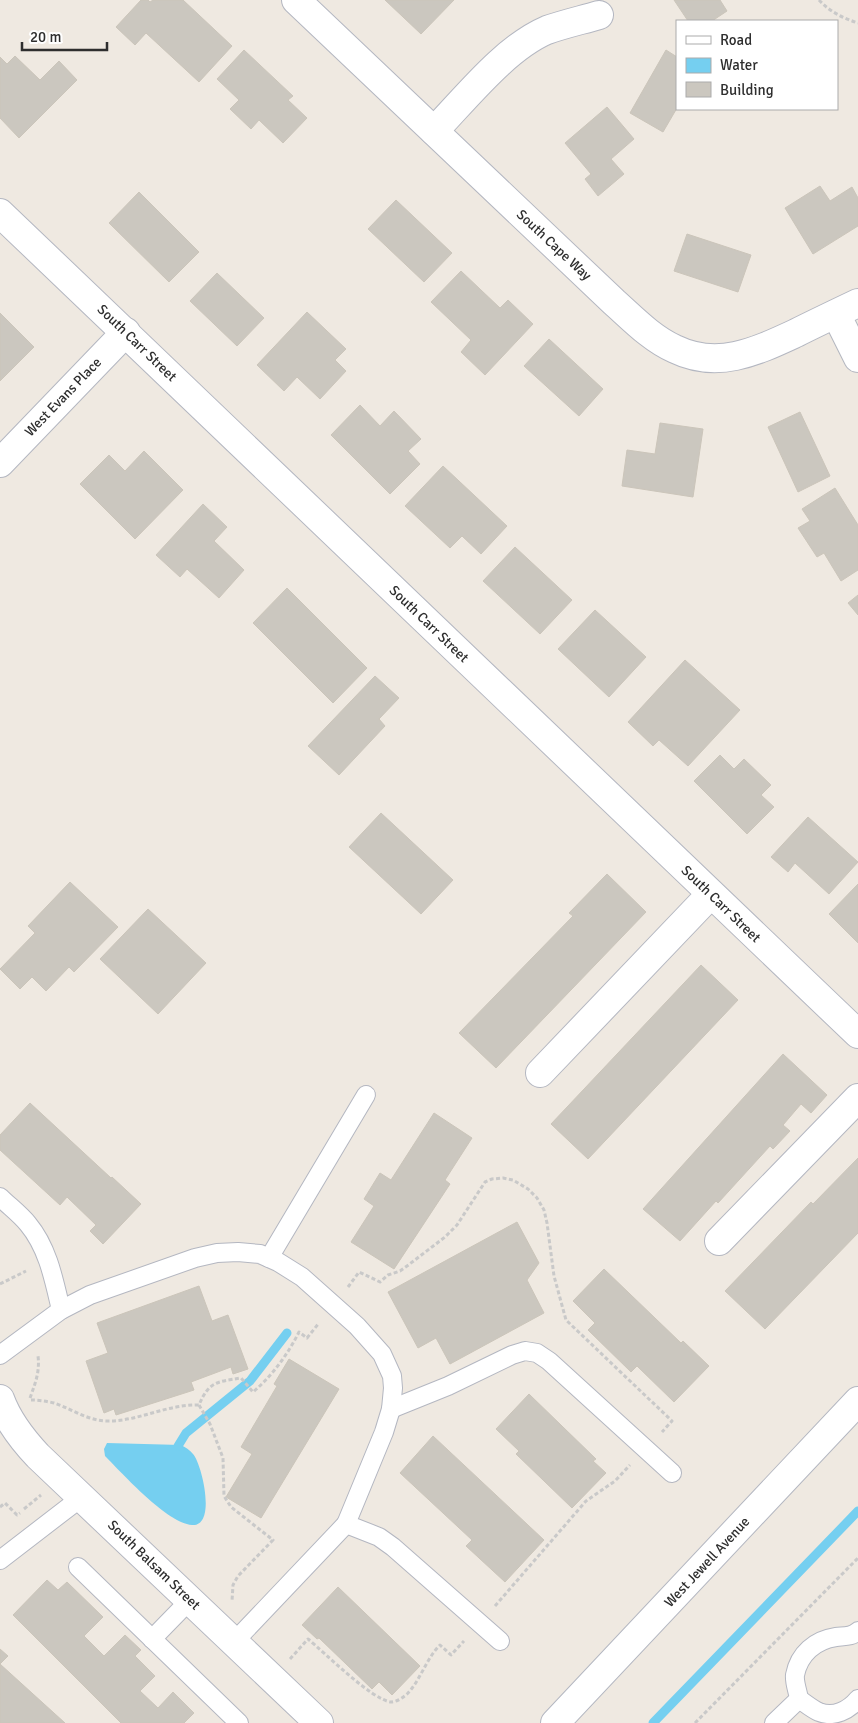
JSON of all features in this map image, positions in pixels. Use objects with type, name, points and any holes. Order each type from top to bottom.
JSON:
[{"type":"street","name":"South Cape Way","points":[[296,0],[614,302],[650,333],[676,350],[694,356],[735,357],[755,352],[847,308]]},
{"type":"street","points":[[434,131],[501,62],[517,49],[546,31],[599,15]]},
{"type":"street","name":"South Carr Street","points":[[0,213],[858,1034]]},
{"type":"street","points":[[847,308],[858,358]]},
{"type":"street","name":"West Evans Place","points":[[0,463],[126,332]]},
{"type":"street","points":[[540,1073],[711,894]]},
{"type":"street","points":[[719,1241],[858,1098]]},
{"type":"street","name":"West Jewell Avenue","points":[[555,1723],[858,1401]]},
{"type":"street","name":"South Balsam Street","points":[[3,1415],[26,1442],[82,1497],[318,1723]]},
{"type":"lane","points":[[269,1258],[366,1095]]},
{"type":"lane","points":[[0,1197],[28,1224],[38,1239],[48,1261],[61,1310]]},
{"type":"lane","points":[[0,1355],[61,1310],[90,1295],[195,1258],[217,1253],[238,1252],[260,1254],[302,1277],[370,1339],[382,1354],[392,1376],[391,1409],[384,1432],[346,1524],[234,1642]]},
{"type":"lane","points":[[391,1409],[448,1386],[512,1355],[525,1351],[537,1352],[549,1360],[672,1472]]},
{"type":"lane","points":[[0,1560],[82,1497]]},
{"type":"lane","points":[[346,1524],[378,1537],[393,1547],[500,1641]]},
{"type":"lane","points":[[78,1567],[239,1723]]},
{"type":"lane","points":[[152,1639],[190,1600]]},
{"type":"lane","points":[[857,1635],[833,1638],[815,1644],[801,1659],[795,1677],[799,1699],[820,1713],[837,1714],[851,1707],[858,1699]]},
{"type":"lane","points":[[774,1723],[799,1699]]},
{"type":"path","points":[[819,0],[831,11],[843,18],[858,23]]},
{"type":"path","points":[[199,1406],[205,1391],[217,1382],[242,1378],[253,1392],[263,1384],[282,1360],[299,1332],[306,1338],[359,1272],[380,1282],[388,1275],[408,1266],[445,1237],[457,1225],[485,1182],[503,1178],[514,1180],[528,1189],[537,1198],[544,1210],[554,1276],[566,1320],[672,1421],[615,1481],[586,1501],[451,1655],[440,1645],[431,1654],[408,1693],[395,1702],[390,1702],[374,1695],[308,1639],[287,1662]]},
{"type":"path","points":[[0,1284],[48,1261]]},
{"type":"path","points":[[30,1332],[40,1366],[30,1400],[56,1404],[84,1416],[108,1421],[137,1417],[169,1407],[199,1406],[203,1411],[223,1458],[224,1496],[232,1507],[273,1540],[238,1576],[233,1585],[232,1604]]},
{"type":"path","points":[[695,1723],[858,1558]]},
{"type":"water","points":[[107,1443],[181,1445],[190,1451],[197,1460],[205,1494],[206,1506],[200,1523],[192,1525],[182,1522],[158,1507],[105,1456],[104,1449]]},
{"type":"building","points":[[141,0],[148,0],[150,2],[153,0],[183,0],[232,46],[199,82],[146,33],[135,45],[116,27]]},
{"type":"building","points":[[385,0],[454,0],[421,34]]},
{"type":"building","points":[[674,0],[720,0],[727,11],[714,20],[687,20]]},
{"type":"building","points":[[244,50],[293,96],[288,100],[307,118],[283,143],[259,120],[251,129],[230,109],[239,100],[217,79]]},
{"type":"building","points":[[666,50],[676,56],[676,110],[663,132],[630,113]]},
{"type":"building","points":[[15,56],[40,80],[59,61],[77,80],[19,138],[0,118],[0,57],[7,64]]},
{"type":"building","points":[[607,107],[634,139],[611,159],[624,174],[598,196],[585,179],[591,174],[565,143]]},
{"type":"building","points":[[820,186],[830,201],[852,187],[858,198],[858,226],[813,254],[785,208]]},
{"type":"building","points":[[139,192],[199,252],[169,282],[109,223]]},
{"type":"building","points":[[396,200],[452,253],[424,282],[368,229]]},
{"type":"building","points":[[687,234],[751,255],[738,292],[674,271]]},
{"type":"building","points":[[461,271],[500,308],[508,300],[533,324],[485,375],[461,352],[471,340],[431,302]]},
{"type":"building","points":[[217,273],[264,318],[237,346],[190,301]]},
{"type":"building","points":[[307,312],[346,349],[335,360],[346,371],[320,399],[297,377],[284,391],[257,365]]},
{"type":"building","points":[[0,313],[34,347],[0,381]]},
{"type":"building","points":[[549,339],[603,389],[579,416],[524,366]]},
{"type":"building","points":[[360,405],[380,426],[394,411],[421,439],[408,451],[420,464],[390,494],[331,435]]},
{"type":"building","points":[[800,412],[830,476],[798,492],[768,427]]},
{"type":"building","points":[[660,423],[703,429],[693,497],[622,486],[627,450],[655,454]]},
{"type":"building","points":[[144,451],[183,490],[135,539],[80,484],[109,455],[125,471]]},
{"type":"building","points":[[443,466],[507,526],[481,554],[462,536],[450,548],[405,506]]},
{"type":"building","points":[[835,488],[858,525],[858,570],[841,581],[824,553],[817,557],[798,528],[810,521],[802,509]]},
{"type":"building","points":[[203,504],[227,527],[214,541],[244,570],[219,598],[187,569],[180,577],[156,555]]},
{"type":"building","points":[[515,547],[572,600],[540,634],[483,581]]},
{"type":"building","points":[[287,588],[367,668],[333,703],[253,623]]},
{"type":"building","points":[[858,595],[858,615],[848,603]]},
{"type":"building","points":[[595,610],[646,657],[609,697],[558,649]]},
{"type":"building","points":[[685,660],[740,710],[688,766],[659,740],[653,746],[628,722]]},
{"type":"building","points":[[375,676],[399,698],[379,719],[385,726],[339,775],[308,746]]},
{"type":"building","points":[[720,755],[734,769],[744,759],[771,785],[761,795],[774,807],[747,834],[694,781]]},
{"type":"building","points":[[381,813],[453,880],[421,914],[349,847]]},
{"type":"building","points":[[808,817],[858,862],[829,894],[795,863],[788,872],[771,857]]},
{"type":"building","points":[[607,874],[646,912],[496,1068],[459,1033],[573,916],[569,913]]},
{"type":"building","points":[[70,882],[118,927],[74,972],[69,967],[46,991],[32,977],[20,989],[0,969],[35,933],[28,926]]},
{"type":"building","points":[[858,884],[858,943],[829,914]]},
{"type":"building","points":[[148,909],[206,963],[158,1014],[100,959]]},
{"type":"building","points":[[701,965],[738,1000],[588,1159],[551,1124]]},
{"type":"building","points":[[783,1054],[827,1095],[811,1113],[801,1104],[783,1125],[790,1131],[773,1149],[770,1146],[680,1241],[643,1209]]},
{"type":"building","points":[[30,1103],[141,1204],[103,1244],[90,1231],[96,1225],[67,1197],[60,1205],[0,1150],[0,1135]]},
{"type":"building","points":[[434,1113],[472,1138],[445,1180],[450,1184],[394,1269],[351,1242],[374,1206],[364,1199],[380,1173],[391,1180]]},
{"type":"building","points":[[858,1158],[858,1233],[765,1329],[725,1291],[811,1202],[813,1204]]},
{"type":"building","points":[[517,1222],[539,1263],[527,1280],[544,1313],[450,1364],[436,1338],[418,1348],[388,1292]]},
{"type":"building","points":[[604,1269],[681,1343],[683,1341],[709,1366],[674,1402],[637,1366],[631,1372],[588,1330],[595,1323],[573,1301]]},
{"type":"building","points":[[199,1286],[212,1321],[228,1315],[248,1369],[233,1374],[231,1367],[191,1382],[194,1390],[116,1415],[114,1409],[104,1413],[86,1361],[108,1353],[97,1323]]},
{"type":"building","points":[[289,1359],[339,1389],[261,1518],[226,1497],[252,1454],[241,1447],[277,1386],[274,1384]]},
{"type":"building","points":[[529,1394],[596,1459],[593,1461],[606,1473],[572,1508],[516,1454],[519,1451],[496,1429]]},
{"type":"building","points":[[433,1436],[544,1540],[505,1582],[466,1546],[472,1540],[400,1473]]},
{"type":"building","points":[[47,1580],[58,1590],[67,1582],[103,1617],[84,1636],[104,1656],[125,1635],[141,1650],[135,1656],[155,1676],[140,1691],[158,1708],[173,1692],[194,1713],[184,1723],[121,1723],[13,1615]]},
{"type":"building","points":[[338,1587],[420,1666],[392,1695],[379,1682],[372,1689],[319,1638],[317,1639],[302,1625]]},
{"type":"building","points":[[0,1649],[8,1656],[0,1664]]},
{"type":"building","points":[[0,1664],[65,1723],[0,1723]]},
{"type":"waterway","points":[[178,1446],[186,1433],[250,1381],[287,1333]]},
{"type":"waterway","points":[[653,1723],[858,1511]]}]
